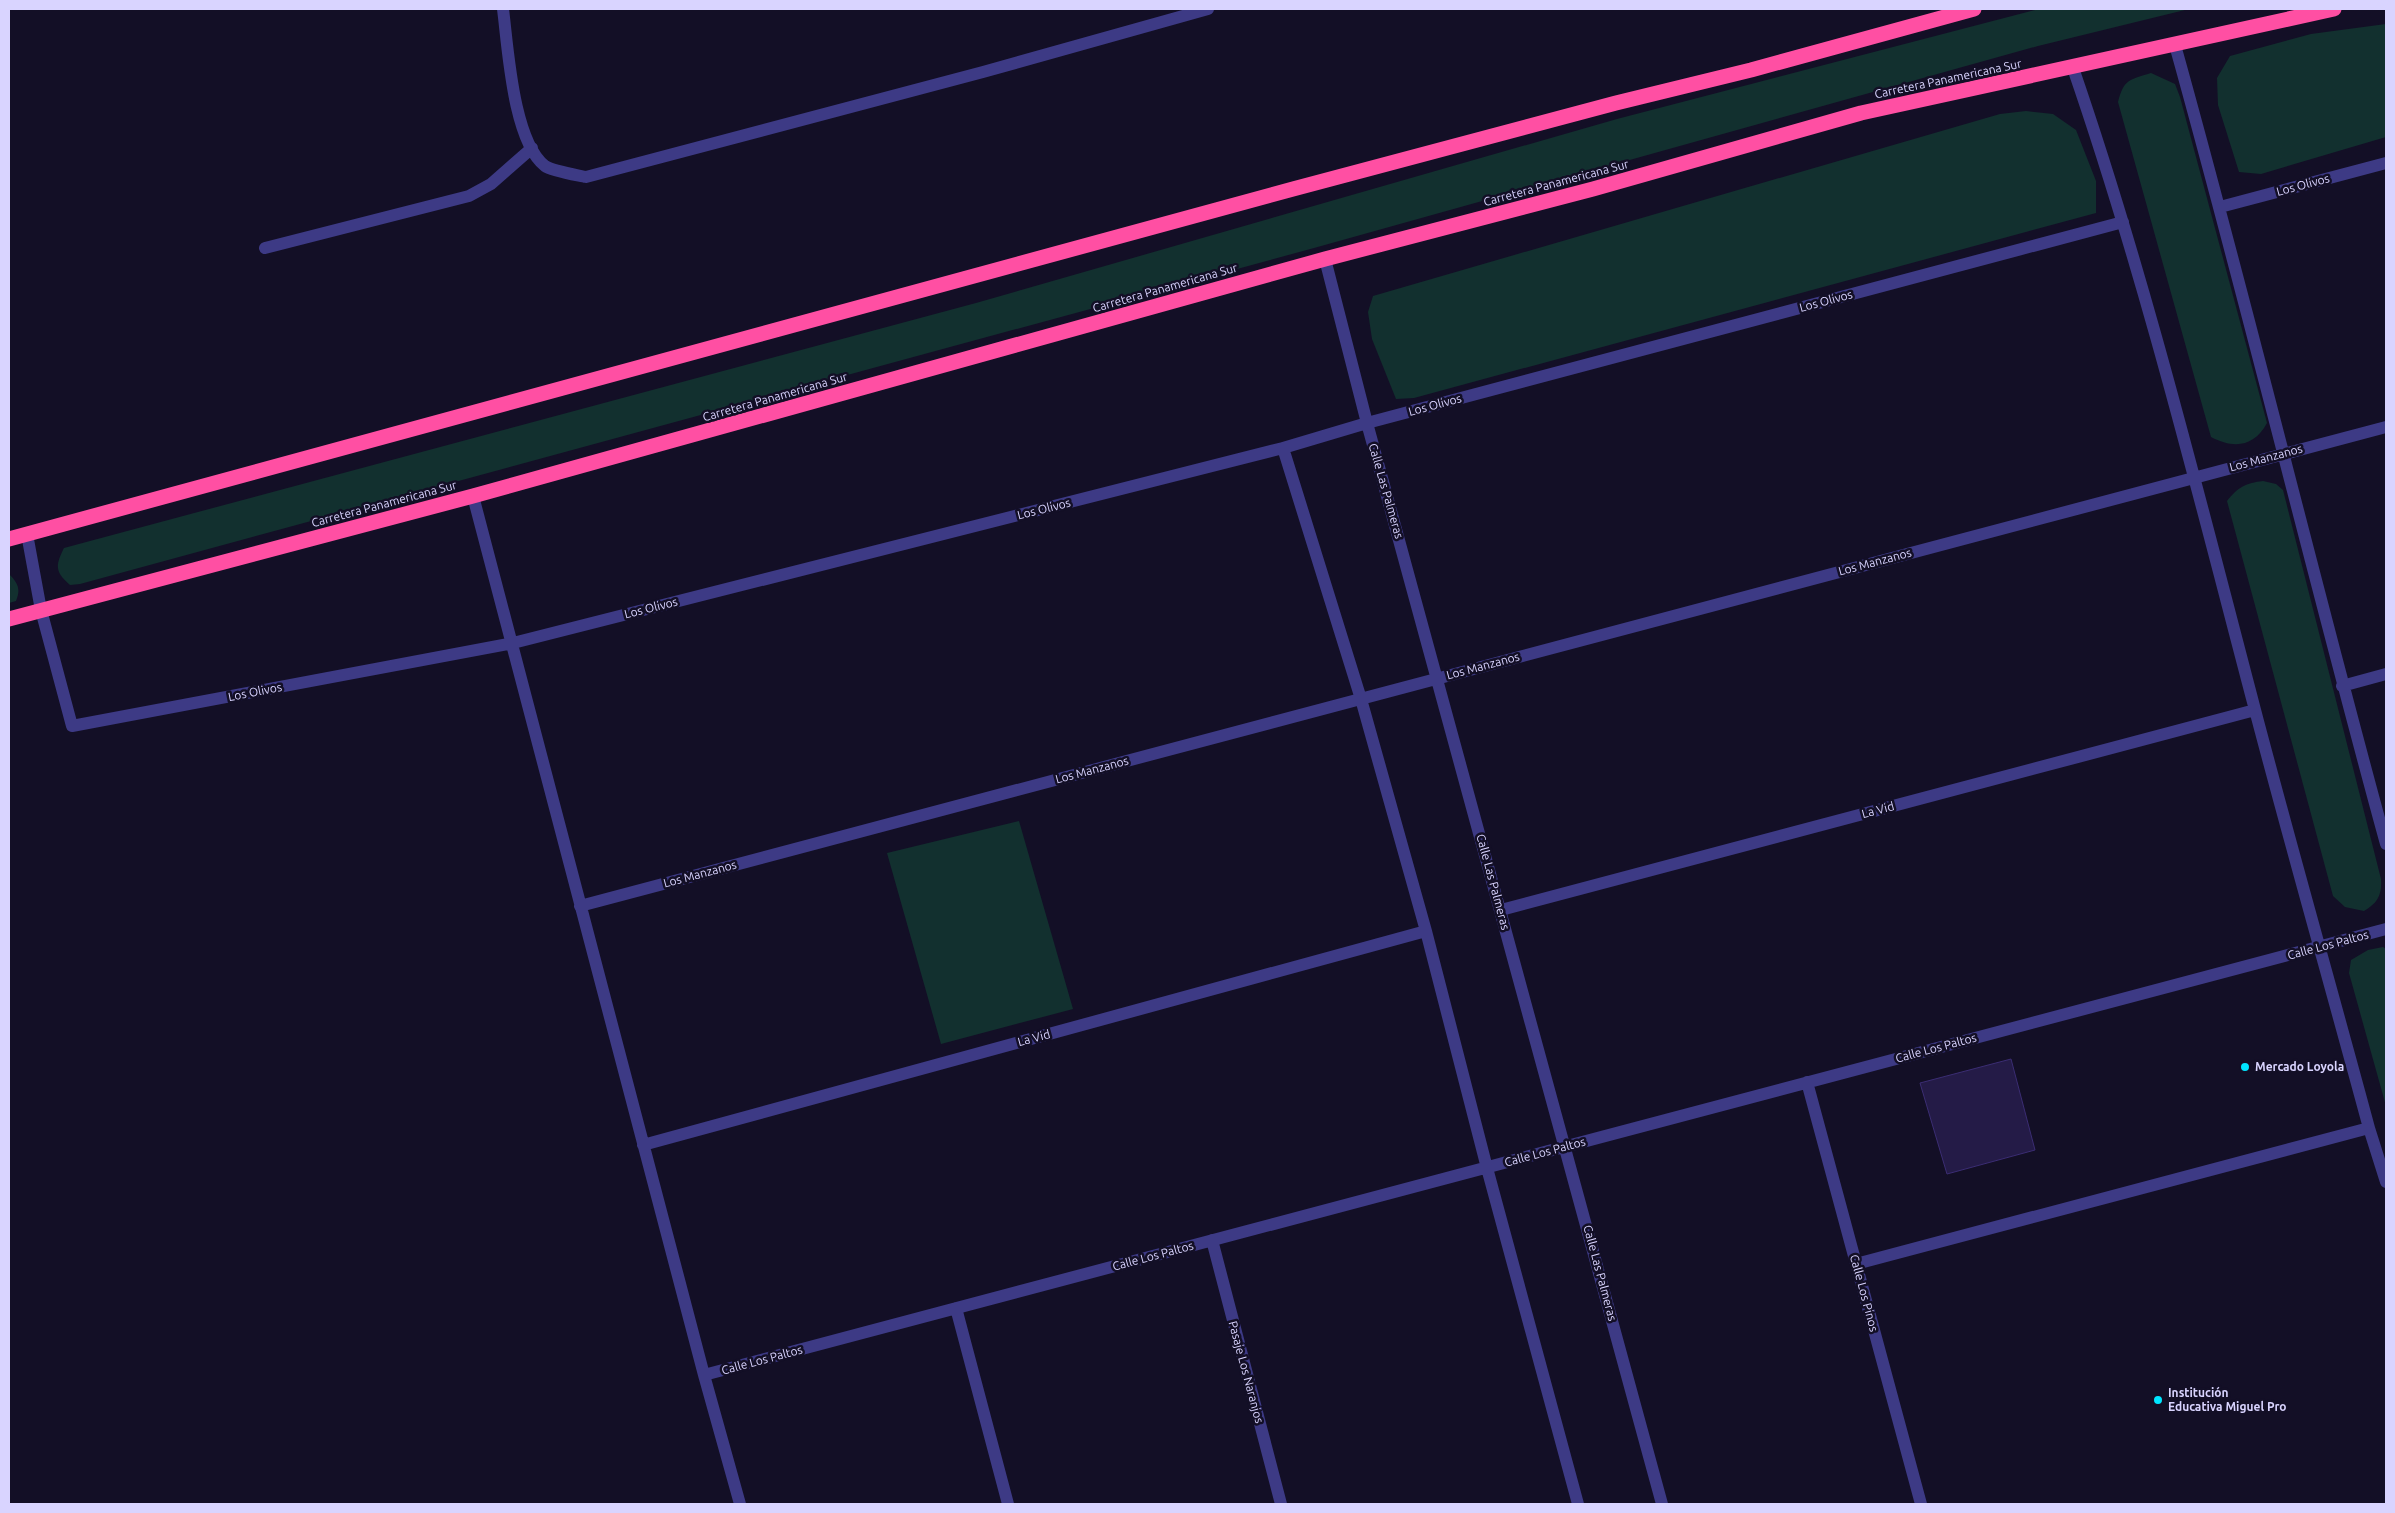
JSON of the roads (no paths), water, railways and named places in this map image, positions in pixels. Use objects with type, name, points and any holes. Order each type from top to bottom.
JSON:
[{"type":"highway","points":[[9,539],[1303,186],[1616,103],[1751,70],[1974,9]]},
{"type":"highway","name":"Carretera Panamericana Sur","points":[[9,619],[473,496],[1325,259],[1593,189],[1861,113],[2073,68],[2334,9]]},
{"type":"street","points":[[503,9],[516,109],[532,148],[546,167],[586,177],[973,75],[1208,9]]},
{"type":"street","points":[[2175,45],[2220,207],[2342,686],[2386,844]]},
{"type":"street","points":[[2073,68],[2104,158],[2194,478],[2255,710],[2369,1128],[2386,1182]]},
{"type":"street","points":[[265,248],[469,196],[491,184],[532,148]]},
{"type":"street","name":"Los Olivos","points":[[2220,207],[2386,163]]},
{"type":"street","name":"Los Olivos","points":[[41,610],[72,726],[513,643],[1283,448],[1367,423],[2122,222]]},
{"type":"street","name":"Calle Las Palmeras","points":[[1325,259],[1367,423],[1662,1504]]},
{"type":"street","name":"Los Manzanos","points":[[580,906],[2386,427]]},
{"type":"street","points":[[1283,448],[1361,699],[1426,931],[1487,1168],[1578,1504]]},
{"type":"street","points":[[473,496],[643,1145],[740,1504]]},
{"type":"street","points":[[27,534],[41,610]]},
{"type":"street","points":[[2342,686],[2386,674]]},
{"type":"street","name":"La Vid","points":[[1501,910],[2255,710]]},
{"type":"street","name":"Calle Los Paltos","points":[[704,1375],[2386,929]]},
{"type":"street","name":"La Vid","points":[[643,1145],[1426,931]]},
{"type":"street","name":"Calle Los Pinos","points":[[1807,1082],[1921,1504]]},
{"type":"street","points":[[1856,1264],[2369,1128]]},
{"type":"street","name":"Pasaje Los Naranjos","points":[[1212,1240],[1281,1504]]},
{"type":"street","points":[[956,1308],[1008,1504]]},
{"type":"place","name":"Mercado Loyola","points":[[2245,1067]]},
{"type":"place","name":"Institución Educativa Miguel Pro","points":[[2158,1400]]}]
